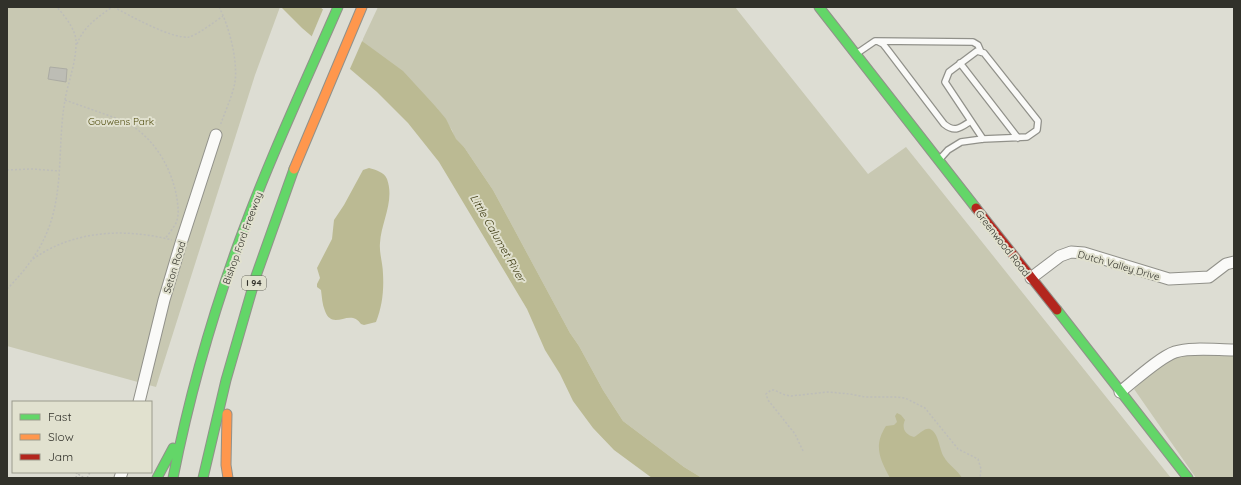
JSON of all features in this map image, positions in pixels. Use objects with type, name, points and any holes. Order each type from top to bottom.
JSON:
[{"type":"main road","name":"Bishop Ford Freeway","points":[[174,478],[183,430],[211,328],[231,266],[255,201],[338,7]]},
{"type":"main road","name":"I 94","points":[[203,478],[226,380],[256,276],[296,163],[362,7]]},
{"type":"main road","name":"Greenwood Road","points":[[818,7],[1188,478]]},
{"type":"main road","points":[[226,380],[226,465],[228,478]]},
{"type":"main road","points":[[157,478],[183,430]]},
{"type":"street","name":"Seton Road","points":[[139,401],[164,300],[216,135]]},
{"type":"street","name":"Dutch Valley Drive","points":[[1031,278],[1060,256],[1071,252],[1084,253],[1169,279],[1209,277],[1226,264],[1234,262]]},
{"type":"street","points":[[1120,392],[1167,355],[1172,353],[1189,350],[1234,350]]},
{"type":"lane","points":[[855,54],[872,42],[973,42],[978,45],[981,52],[984,53],[1038,121],[1037,130],[1027,137],[983,139],[961,142],[948,150],[938,160]]},
{"type":"lane","points":[[879,42],[887,49],[944,124],[955,130],[971,121]]},
{"type":"lane","points":[[981,52],[977,51],[949,72],[945,82],[983,139]]},
{"type":"lane","points":[[960,63],[1018,138]]},
{"type":"path","points":[[57,7],[72,29],[76,44]]},
{"type":"path","points":[[7,289],[33,259],[47,232],[52,218],[56,201],[65,100],[76,44],[83,31],[89,24],[113,7],[143,23],[184,37],[193,35],[223,16]]},
{"type":"path","points":[[216,135],[233,87],[236,73],[232,48],[219,7]]},
{"type":"path","points":[[65,100],[124,121],[133,126],[151,142],[160,154],[172,180],[178,210],[176,221],[165,239]]},
{"type":"path","points":[[7,170],[32,169],[59,171]]},
{"type":"path","points":[[33,259],[54,246],[91,235],[133,233],[181,243]]},
{"type":"path","points":[[803,451],[795,434],[768,400],[766,394],[767,392],[774,390],[791,396],[819,393],[838,393],[865,397],[895,396],[905,398],[925,408],[958,449],[978,459],[981,469],[980,478]]},
{"type":"path","points":[[76,473],[76,478]]},
{"type":"path","points":[[76,473],[84,478]]},
{"type":"green space","name":"Gouwens Park","points":[[7,7],[280,7],[255,75],[156,387],[7,346]]},
{"type":"green space","points":[[378,7],[735,7],[868,174],[906,147],[1171,478],[702,478],[684,467],[623,421],[570,333],[493,190],[464,147],[455,139],[452,130],[437,108],[362,41]]},
{"type":"green space","points":[[1172,355],[1234,355],[1234,478],[1196,478],[1134,389]]},
{"type":"water","name":"Little Calumet River","points":[[281,7],[320,7],[362,41],[403,71],[437,108],[446,119],[456,139],[464,147],[493,190],[570,333],[623,421],[684,467],[702,478],[652,478],[614,450],[593,428],[573,401],[560,374],[545,350],[527,309],[439,162],[408,123],[377,92],[302,28]]},
{"type":"water","points":[[369,168],[380,172],[386,177],[389,187],[389,203],[380,243],[383,270],[383,293],[381,305],[376,322],[364,325],[357,319],[347,318],[332,320],[328,317],[323,306],[321,290],[317,287],[320,278],[317,268],[332,239],[334,220],[363,170]]},
{"type":"water","points":[[897,413],[905,420],[904,429],[911,436],[914,437],[926,429],[933,431],[942,454],[962,478],[890,478],[883,465],[879,452],[879,446],[882,433],[886,426],[894,425],[897,422],[895,416]]},
{"type":"pier","points":[[324,7],[363,39],[349,71],[311,38]]},
{"type":"building","points":[[50,67],[67,69],[66,82],[48,79]]},
{"type":"traffic: fast","points":[[173,478],[194,388],[210,329],[229,271],[250,212],[274,153],[338,7]]},
{"type":"traffic: fast","points":[[819,7],[976,208]]},
{"type":"traffic: fast","points":[[203,478],[226,380],[256,276],[294,169]]},
{"type":"traffic: fast","points":[[1057,310],[1188,478]]},
{"type":"traffic: fast","points":[[157,478],[173,448]]},
{"type":"traffic: slow","points":[[294,169],[362,7]]},
{"type":"traffic: slow","points":[[227,414],[226,465],[228,478]]},
{"type":"traffic: jam","points":[[976,208],[1057,310]]}]
